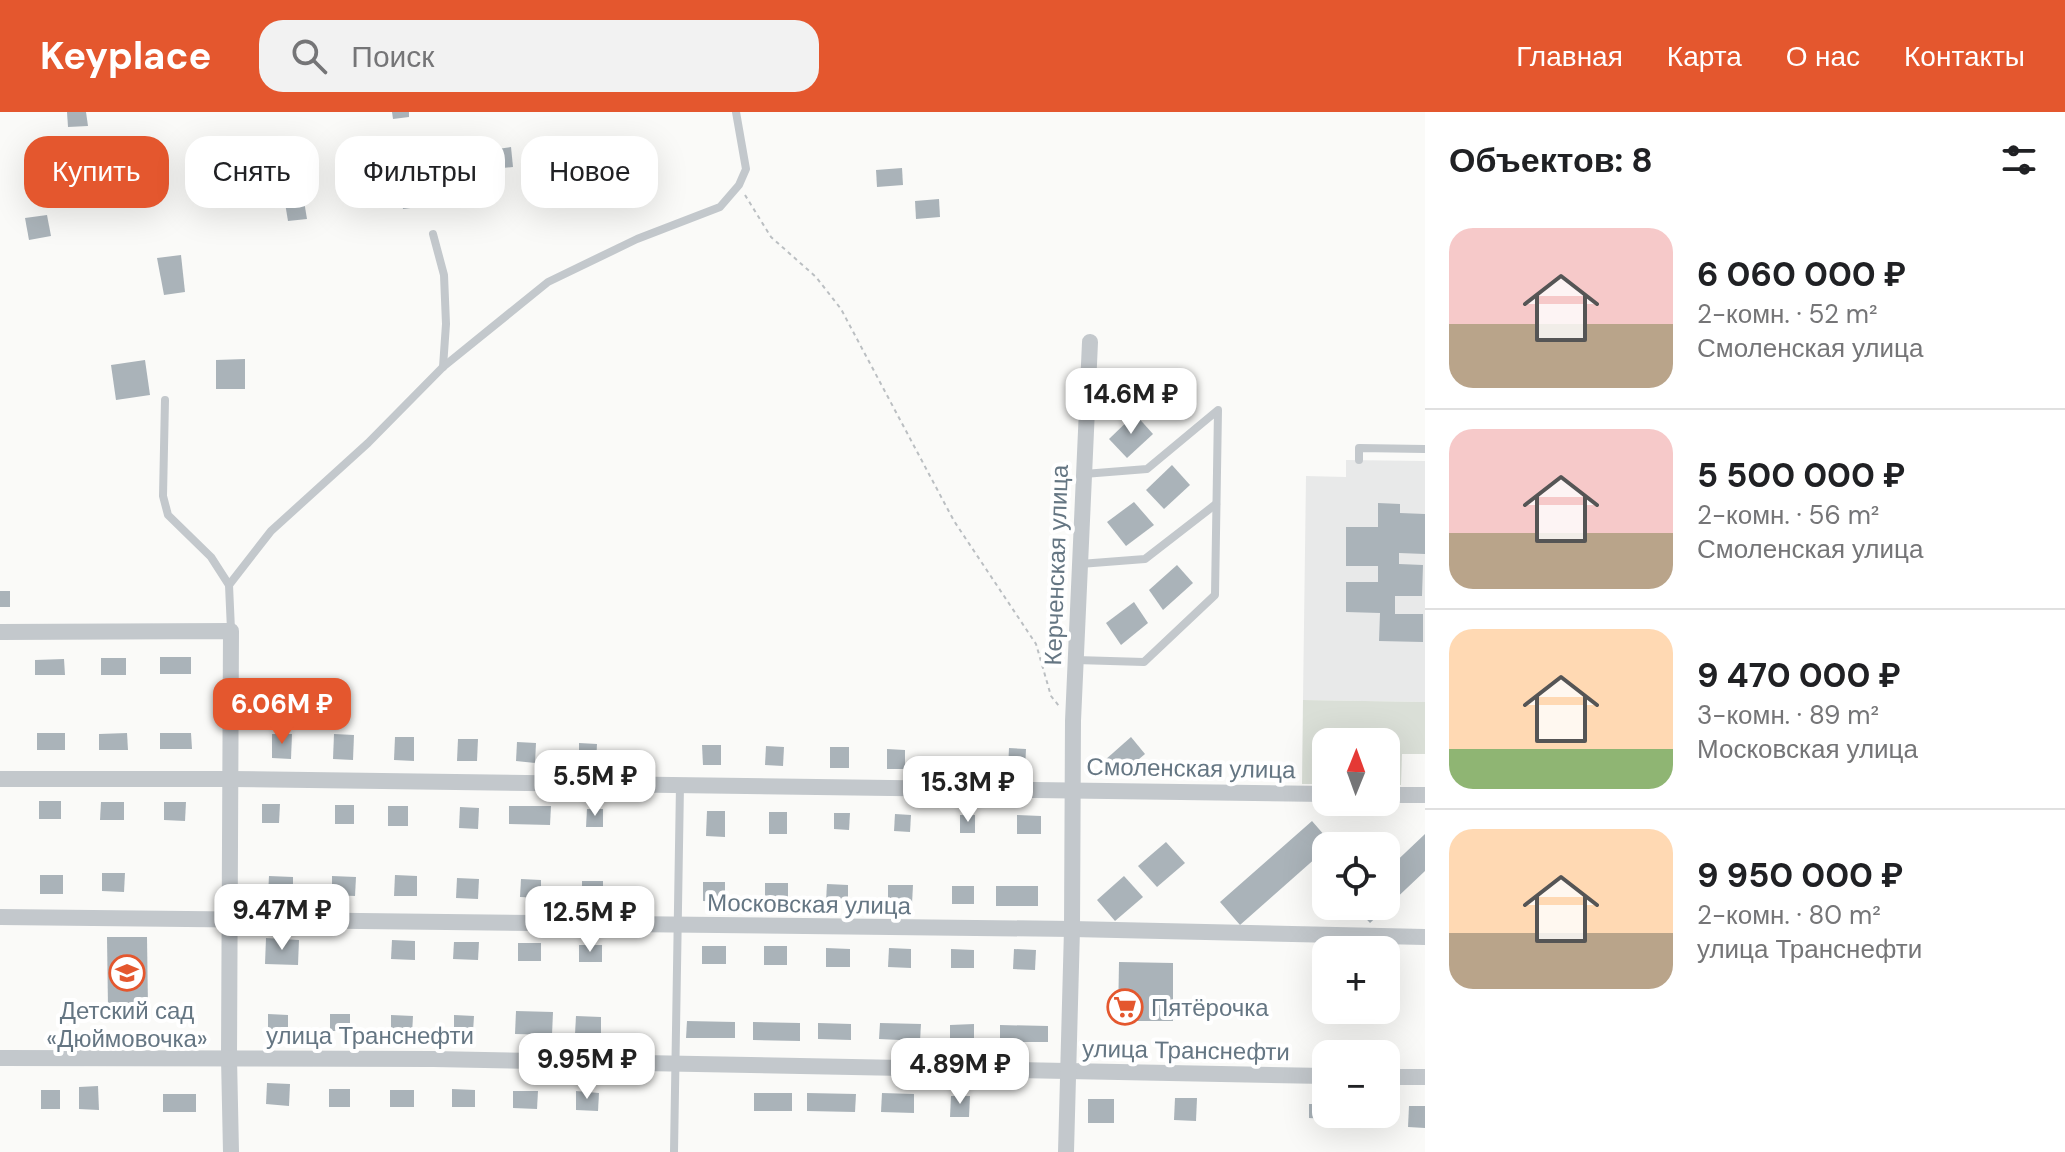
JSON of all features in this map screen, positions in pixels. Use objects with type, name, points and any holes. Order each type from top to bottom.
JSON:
[{"type":"street","name":"Керченская улица","points":[[1066,1152],[1073,721],[1090,342]]},
{"type":"street","points":[[0,632],[231,631],[231,1152]]},
{"type":"street","name":"Смоленская улица","points":[[0,779],[230,779],[1312,794]]},
{"type":"street","points":[[1400,795],[1425,795]]},
{"type":"street","name":"Московская улица","points":[[0,917],[1072,929],[1425,937]]},
{"type":"street","name":"улица Транснефти","points":[[0,1058],[433,1059],[1312,1076]]},
{"type":"street","points":[[1400,1077],[1425,1077]]},
{"type":"lane","points":[[229,585],[271,531],[368,443],[443,367],[548,282],[637,239],[720,207],[739,185],[746,169],[736,112]]},
{"type":"lane","points":[[433,234],[444,275],[446,324],[443,367]]},
{"type":"lane","points":[[165,400],[163,496],[168,515],[211,557],[229,585],[231,631]]},
{"type":"lane","points":[[1076,660],[1144,662],[1215,595],[1218,410],[1147,469],[1084,474]]},
{"type":"lane","points":[[1359,460],[1359,448],[1425,449]]},
{"type":"lane","points":[[1080,564],[1145,559],[1216,504]]},
{"type":"lane","points":[[674,1152],[680,785]]},
{"type":"path","points":[[739,185],[771,237],[816,277],[841,309],[954,521],[1036,644],[1051,696],[1073,721]]},
{"type":"shaded area","points":[[1346,460],[1425,461],[1425,702],[1303,700],[1306,476],[1346,477]]},
{"type":"shaded area","points":[[1303,700],[1425,702],[1425,754],[1402,754],[1401,785],[1400,728],[1312,728],[1312,784],[1302,784]]},
{"type":"building","points":[[67,112],[86,112],[88,126],[68,127]]},
{"type":"building","points":[[392,112],[409,112],[409,117],[393,119]]},
{"type":"building","points":[[511,147],[513,167],[505,168],[505,148]]},
{"type":"building","points":[[902,168],[903,185],[877,187],[876,170]]},
{"type":"building","points":[[939,199],[940,217],[916,219],[915,201]]},
{"type":"building","points":[[286,208],[305,208],[307,219],[288,221]]},
{"type":"building","points":[[47,215],[51,236],[29,240],[25,218]]},
{"type":"building","points":[[181,255],[185,292],[164,295],[157,258]]},
{"type":"building","points":[[245,359],[245,389],[216,389],[216,360]]},
{"type":"building","points":[[145,360],[150,395],[116,400],[111,365]]},
{"type":"building","points":[[1135,414],[1153,434],[1127,458],[1109,439]]},
{"type":"building","points":[[1172,465],[1190,485],[1164,509],[1146,490]]},
{"type":"building","points":[[1134,502],[1154,525],[1126,546],[1107,522]]},
{"type":"building","points":[[1378,503],[1400,504],[1400,513],[1425,514],[1425,554],[1399,553],[1399,564],[1423,565],[1422,596],[1395,596],[1395,614],[1423,614],[1423,642],[1379,641],[1380,613],[1346,612],[1346,582],[1378,582],[1378,566],[1346,566],[1346,527],[1378,527]]},
{"type":"building","points":[[1177,565],[1193,583],[1163,610],[1149,590]]},
{"type":"building","points":[[0,591],[10,591],[10,607],[0,607]]},
{"type":"building","points":[[1134,602],[1148,623],[1121,645],[1106,623]]},
{"type":"building","points":[[160,657],[191,657],[191,674],[160,674]]},
{"type":"building","points":[[101,658],[126,658],[126,675],[101,675]]},
{"type":"building","points":[[64,659],[65,675],[35,675],[35,660]]},
{"type":"building","points":[[37,733],[65,733],[65,750],[37,750]]},
{"type":"building","points":[[127,733],[128,750],[99,750],[99,734]]},
{"type":"building","points":[[160,733],[191,733],[192,749],[160,749]]},
{"type":"building","points":[[272,734],[292,734],[291,759],[272,758]]},
{"type":"building","points":[[334,734],[354,735],[353,760],[333,759]]},
{"type":"building","points":[[395,737],[414,737],[414,761],[394,760]]},
{"type":"building","points":[[1131,737],[1145,754],[1119,776],[1105,760]]},
{"type":"building","points":[[458,739],[478,739],[477,761],[457,761]]},
{"type":"building","points":[[517,742],[536,743],[535,763],[516,761]]},
{"type":"building","points":[[579,743],[597,744],[596,763],[579,762]]},
{"type":"building","points":[[702,745],[721,745],[721,765],[703,765]]},
{"type":"building","points":[[766,746],[784,747],[783,766],[765,765]]},
{"type":"building","points":[[830,747],[849,747],[849,768],[830,768]]},
{"type":"building","points":[[1009,748],[1026,749],[1025,770],[1008,769]]},
{"type":"building","points":[[887,749],[905,750],[905,769],[887,769]]},
{"type":"building","points":[[39,801],[61,801],[61,819],[39,819]]},
{"type":"building","points":[[101,802],[124,802],[124,820],[100,820]]},
{"type":"building","points":[[164,802],[186,802],[185,821],[164,820]]},
{"type":"building","points":[[262,804],[280,804],[279,823],[262,823]]},
{"type":"building","points":[[335,805],[354,805],[354,824],[335,824]]},
{"type":"building","points":[[388,806],[408,806],[408,826],[388,826]]},
{"type":"building","points":[[509,806],[551,806],[550,825],[509,824]]},
{"type":"building","points":[[460,807],[479,808],[478,829],[459,828]]},
{"type":"building","points":[[587,809],[603,809],[603,827],[586,827]]},
{"type":"building","points":[[707,811],[725,811],[725,837],[706,836]]},
{"type":"building","points":[[769,812],[787,812],[787,834],[769,834]]},
{"type":"building","points":[[834,813],[850,813],[849,830],[834,829]]},
{"type":"building","points":[[895,814],[911,815],[910,832],[894,831]]},
{"type":"building","points":[[960,815],[975,815],[975,833],[960,833]]},
{"type":"building","points":[[1017,815],[1041,816],[1041,834],[1017,834]]},
{"type":"building","points":[[1312,821],[1322,832],[1312,832],[1312,861],[1240,925],[1220,902]]},
{"type":"building","points":[[1425,834],[1425,871],[1400,895],[1400,858]]},
{"type":"building","points":[[1166,842],[1185,863],[1157,887],[1138,866]]},
{"type":"building","points":[[102,873],[125,873],[124,892],[102,891]]},
{"type":"building","points":[[40,875],[63,875],[63,894],[40,894]]},
{"type":"building","points":[[395,875],[417,876],[417,896],[394,896]]},
{"type":"building","points":[[269,876],[293,877],[293,894],[268,894]]},
{"type":"building","points":[[332,876],[356,877],[355,896],[332,895]]},
{"type":"building","points":[[1124,876],[1143,897],[1115,921],[1097,900]]},
{"type":"building","points":[[457,878],[479,879],[478,899],[456,898]]},
{"type":"building","points":[[521,879],[541,880],[541,898],[520,897]]},
{"type":"building","points":[[582,881],[603,881],[603,899],[582,899]]},
{"type":"building","points":[[703,882],[725,882],[725,902],[703,901]]},
{"type":"building","points":[[765,883],[788,883],[788,901],[765,901]]},
{"type":"building","points":[[827,884],[848,885],[848,902],[826,901]]},
{"type":"building","points":[[888,885],[913,885],[912,904],[888,904]]},
{"type":"building","points":[[952,886],[974,886],[974,904],[952,904]]},
{"type":"building","points":[[996,886],[1038,886],[1038,906],[996,906]]},
{"type":"building","name":"Детский сад «Дюймовочка»","points":[[107,937],[147,937],[148,1008],[108,1008]]},
{"type":"building","points":[[266,938],[299,940],[298,965],[265,964]]},
{"type":"building","points":[[392,940],[415,941],[415,960],[391,959]]},
{"type":"building","points":[[454,942],[479,942],[478,960],[453,959]]},
{"type":"building","points":[[518,943],[541,943],[541,961],[518,961]]},
{"type":"building","points":[[579,945],[602,945],[602,962],[579,962]]},
{"type":"building","points":[[702,946],[726,946],[726,964],[702,964]]},
{"type":"building","points":[[764,946],[787,946],[787,965],[764,965]]},
{"type":"building","points":[[826,948],[850,949],[850,967],[826,967]]},
{"type":"building","points":[[889,948],[911,949],[911,968],[888,967]]},
{"type":"building","points":[[951,949],[974,950],[974,968],[951,968]]},
{"type":"building","points":[[1014,949],[1036,950],[1035,970],[1013,969]]},
{"type":"building","points":[[1119,962],[1173,963],[1173,1021],[1118,1021]]},
{"type":"building","points":[[516,1011],[553,1012],[552,1035],[515,1034]]},
{"type":"building","points":[[268,1014],[288,1015],[288,1030],[268,1030]]},
{"type":"building","points":[[330,1014],[350,1014],[350,1031],[330,1031]]},
{"type":"building","points":[[391,1015],[413,1016],[412,1034],[391,1033]]},
{"type":"building","points":[[454,1015],[474,1016],[473,1032],[454,1032]]},
{"type":"building","points":[[576,1016],[601,1017],[601,1034],[575,1034]]},
{"type":"building","points":[[687,1021],[735,1022],[735,1038],[686,1038]]},
{"type":"building","points":[[753,1022],[800,1023],[800,1041],[753,1040]]},
{"type":"building","points":[[818,1023],[851,1024],[851,1040],[818,1039]]},
{"type":"building","points":[[880,1023],[921,1024],[920,1041],[879,1039]]},
{"type":"building","points":[[974,1024],[974,1041],[950,1041],[950,1025]]},
{"type":"building","points":[[1000,1025],[1048,1026],[1048,1042],[1000,1042]]},
{"type":"building","points":[[267,1083],[290,1084],[289,1106],[266,1104]]},
{"type":"building","points":[[98,1086],[99,1110],[79,1109],[79,1087]]},
{"type":"building","points":[[329,1089],[350,1089],[350,1107],[329,1107]]},
{"type":"building","points":[[452,1089],[475,1090],[475,1107],[452,1107]]},
{"type":"building","points":[[41,1090],[60,1090],[60,1109],[41,1109]]},
{"type":"building","points":[[390,1090],[414,1090],[414,1107],[390,1107]]},
{"type":"building","points":[[513,1091],[538,1091],[537,1109],[513,1108]]},
{"type":"building","points":[[576,1091],[599,1093],[598,1111],[576,1110]]},
{"type":"building","points":[[754,1093],[792,1093],[792,1111],[754,1111]]},
{"type":"building","points":[[807,1093],[856,1094],[855,1112],[807,1111]]},
{"type":"building","points":[[882,1093],[914,1094],[914,1113],[881,1112]]},
{"type":"building","points":[[163,1094],[196,1094],[196,1112],[163,1112]]},
{"type":"building","points":[[951,1096],[970,1096],[969,1117],[950,1117]]},
{"type":"building","points":[[1175,1098],[1197,1098],[1196,1121],[1174,1120]]},
{"type":"building","points":[[1088,1099],[1114,1099],[1114,1123],[1088,1123]]},
{"type":"building","points":[[1309,1104],[1312,1104],[1312,1118],[1309,1118]]},
{"type":"building","points":[[1409,1106],[1425,1106],[1425,1128],[1408,1127]]},
{"type":"place","name":"Детский сад «Дюймовочка»","points":[[127,973]]},
{"type":"place","name":"Пятёрочка","points":[[1125,1007]]}]
